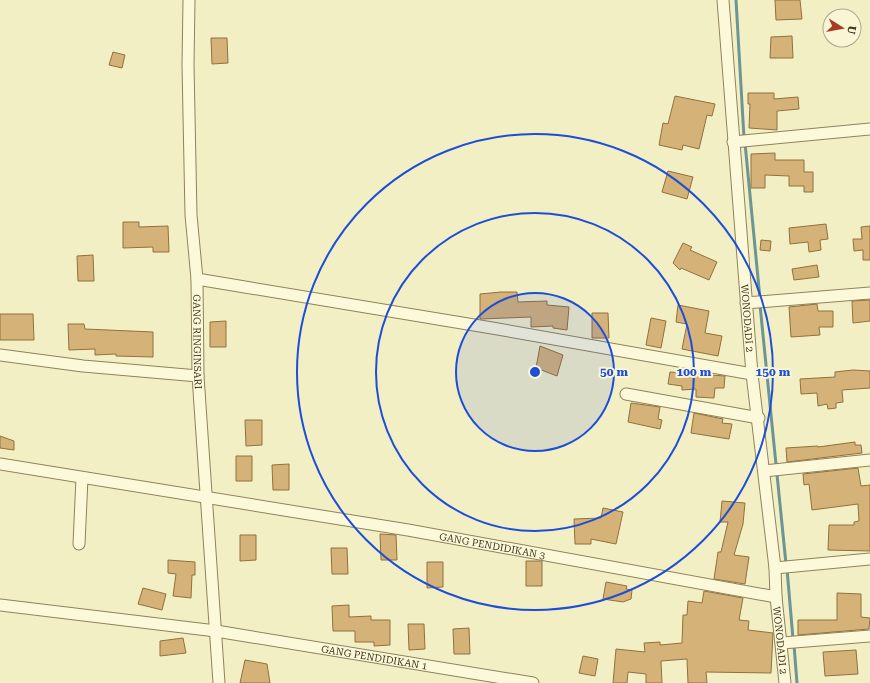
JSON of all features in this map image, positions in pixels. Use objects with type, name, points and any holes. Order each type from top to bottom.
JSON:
[{"type":"street","name":"GANG RINGINSARI","points":[[189,0],[188,65],[191,215],[197,279],[198,376],[208,498],[219,683]]},
{"type":"street","name":"WONODADI 2","points":[[722,0],[752,374],[775,568],[776,597],[785,683]]},
{"type":"street","points":[[734,142],[870,129]]},
{"type":"street","points":[[197,279],[514,332],[752,374]]},
{"type":"street","points":[[747,303],[870,293]]},
{"type":"street","points":[[0,355],[83,366],[198,376]]},
{"type":"street","points":[[626,394],[758,418]]},
{"type":"street","points":[[764,471],[870,460]]},
{"type":"street","name":"GANG PENDIDIKAN 3","points":[[0,464],[408,530],[776,597]]},
{"type":"street","points":[[79,544],[82,478]]},
{"type":"street","points":[[775,568],[870,560]]},
{"type":"street","name":"GANG PENDIDIKAN 1","points":[[0,605],[216,631],[533,683]]},
{"type":"street","points":[[782,643],[870,636]]},
{"type":"building","points":[[775,0],[800,0],[802,19],[776,20]]},
{"type":"building","points":[[792,36],[793,58],[770,58],[771,37]]},
{"type":"building","points":[[211,38],[227,38],[228,63],[212,64]]},
{"type":"building","points":[[113,52],[125,55],[122,68],[109,65]]},
{"type":"building","points":[[748,93],[774,93],[774,99],[798,97],[799,109],[777,111],[777,130],[749,128],[750,104],[748,104]]},
{"type":"building","points":[[675,96],[715,104],[712,116],[707,115],[699,149],[683,145],[682,150],[659,145],[663,123],[668,124]]},
{"type":"building","points":[[775,153],[775,160],[804,160],[804,172],[813,172],[813,192],[804,192],[804,186],[789,186],[789,176],[765,175],[765,188],[751,188],[751,154]]},
{"type":"building","points":[[668,171],[693,177],[687,199],[662,192]]},
{"type":"building","points":[[123,222],[139,222],[139,227],[168,226],[169,252],[153,252],[153,247],[123,248]]},
{"type":"building","points":[[826,224],[828,239],[820,240],[821,250],[809,252],[808,242],[790,244],[789,228]]},
{"type":"building","points":[[870,226],[870,260],[863,260],[863,250],[854,251],[853,239],[862,239],[861,227]]},
{"type":"building","points":[[761,240],[771,241],[770,251],[760,250]]},
{"type":"building","points":[[683,243],[692,247],[690,250],[717,262],[709,280],[681,268],[680,270],[673,263]]},
{"type":"building","points":[[93,255],[94,281],[78,281],[77,256]]},
{"type":"building","points":[[817,265],[819,277],[794,280],[792,269]]},
{"type":"building","points":[[517,292],[518,302],[547,301],[547,305],[569,307],[567,330],[553,328],[553,326],[531,327],[531,317],[480,319],[480,294]]},
{"type":"building","points":[[870,300],[870,321],[853,323],[852,301]]},
{"type":"building","points":[[817,304],[818,311],[833,311],[833,327],[819,327],[820,335],[791,337],[789,307]]},
{"type":"building","points":[[678,305],[709,311],[705,333],[722,336],[718,356],[682,349],[687,324],[676,322]]},
{"type":"building","points":[[592,313],[608,313],[609,338],[592,338]]},
{"type":"building","points":[[0,314],[33,314],[34,340],[0,340]]},
{"type":"building","points":[[651,318],[666,321],[661,348],[646,345]]},
{"type":"building","points":[[226,321],[226,347],[210,347],[210,322]]},
{"type":"building","points":[[68,324],[84,324],[85,329],[153,332],[153,357],[116,356],[116,354],[95,355],[95,349],[69,350]]},
{"type":"building","points":[[540,346],[563,355],[557,376],[536,368]]},
{"type":"building","points":[[853,370],[870,371],[870,388],[842,390],[843,402],[836,403],[836,408],[828,409],[827,404],[818,406],[817,393],[801,394],[800,379],[835,377],[835,372]]},
{"type":"building","points":[[670,372],[725,376],[724,388],[715,388],[714,398],[696,397],[696,389],[682,390],[682,386],[668,384]]},
{"type":"building","points":[[631,403],[660,407],[658,419],[662,420],[660,429],[628,422]]},
{"type":"building","points":[[694,413],[723,419],[722,423],[732,424],[729,439],[691,433]]},
{"type":"building","points":[[245,420],[262,420],[262,445],[246,446]]},
{"type":"building","points":[[0,436],[14,441],[14,450],[0,448]]},
{"type":"building","points":[[855,442],[855,445],[861,445],[862,453],[787,462],[786,448],[818,447]]},
{"type":"building","points":[[236,456],[252,456],[252,481],[236,481]]},
{"type":"building","points":[[289,464],[289,490],[273,490],[272,465]]},
{"type":"building","points":[[858,468],[861,486],[870,485],[870,551],[828,550],[829,525],[854,525],[854,522],[859,521],[858,504],[812,510],[809,484],[804,485],[803,474]]},
{"type":"building","points":[[722,501],[745,503],[743,524],[734,555],[749,557],[745,584],[714,579],[718,552],[721,552],[728,522],[720,522]]},
{"type":"building","points":[[603,508],[623,512],[616,544],[591,539],[591,544],[575,544],[574,519],[601,518]]},
{"type":"building","points":[[380,534],[396,535],[397,560],[381,560]]},
{"type":"building","points":[[240,535],[256,535],[256,560],[240,561]]},
{"type":"building","points":[[331,548],[347,548],[348,574],[332,574]]},
{"type":"building","points":[[168,560],[195,562],[195,575],[192,575],[191,598],[173,596],[176,574],[168,573]]},
{"type":"building","points":[[526,561],[542,561],[542,586],[526,586]]},
{"type":"building","points":[[427,562],[443,562],[443,587],[427,588]]},
{"type":"building","points":[[606,582],[627,586],[626,589],[632,590],[631,599],[623,602],[603,599]]},
{"type":"building","points":[[143,588],[166,594],[162,610],[138,604]]},
{"type":"building","points":[[704,591],[743,598],[739,620],[749,621],[748,630],[773,633],[771,673],[706,672],[707,683],[688,683],[687,659],[661,661],[662,683],[646,683],[646,674],[628,672],[627,683],[613,683],[616,649],[645,652],[644,643],[660,642],[660,645],[682,643],[683,615],[687,615],[688,601],[702,603]]},
{"type":"building","points":[[837,593],[861,594],[861,617],[870,618],[869,629],[798,635],[798,620],[837,620]]},
{"type":"building","points":[[349,605],[349,617],[371,616],[371,620],[390,620],[390,645],[374,646],[374,642],[355,642],[355,631],[333,631],[332,606]]},
{"type":"building","points":[[408,624],[424,624],[425,649],[409,650]]},
{"type":"building","points":[[469,628],[470,654],[454,654],[453,629]]},
{"type":"building","points":[[183,638],[186,653],[160,656],[160,641]]},
{"type":"building","points":[[856,650],[858,674],[825,676],[823,652]]},
{"type":"building","points":[[583,656],[598,659],[595,676],[579,673]]},
{"type":"building","points":[[245,660],[267,664],[270,683],[240,683]]},
{"type":"waterway","points":[[736,0],[744,138]]},
{"type":"waterway","points":[[745,143],[760,299]]},
{"type":"waterway","points":[[760,305],[786,564]]},
{"type":"waterway","points":[[787,569],[793,639]]},
{"type":"waterway","points":[[794,645],[797,683]]}]
